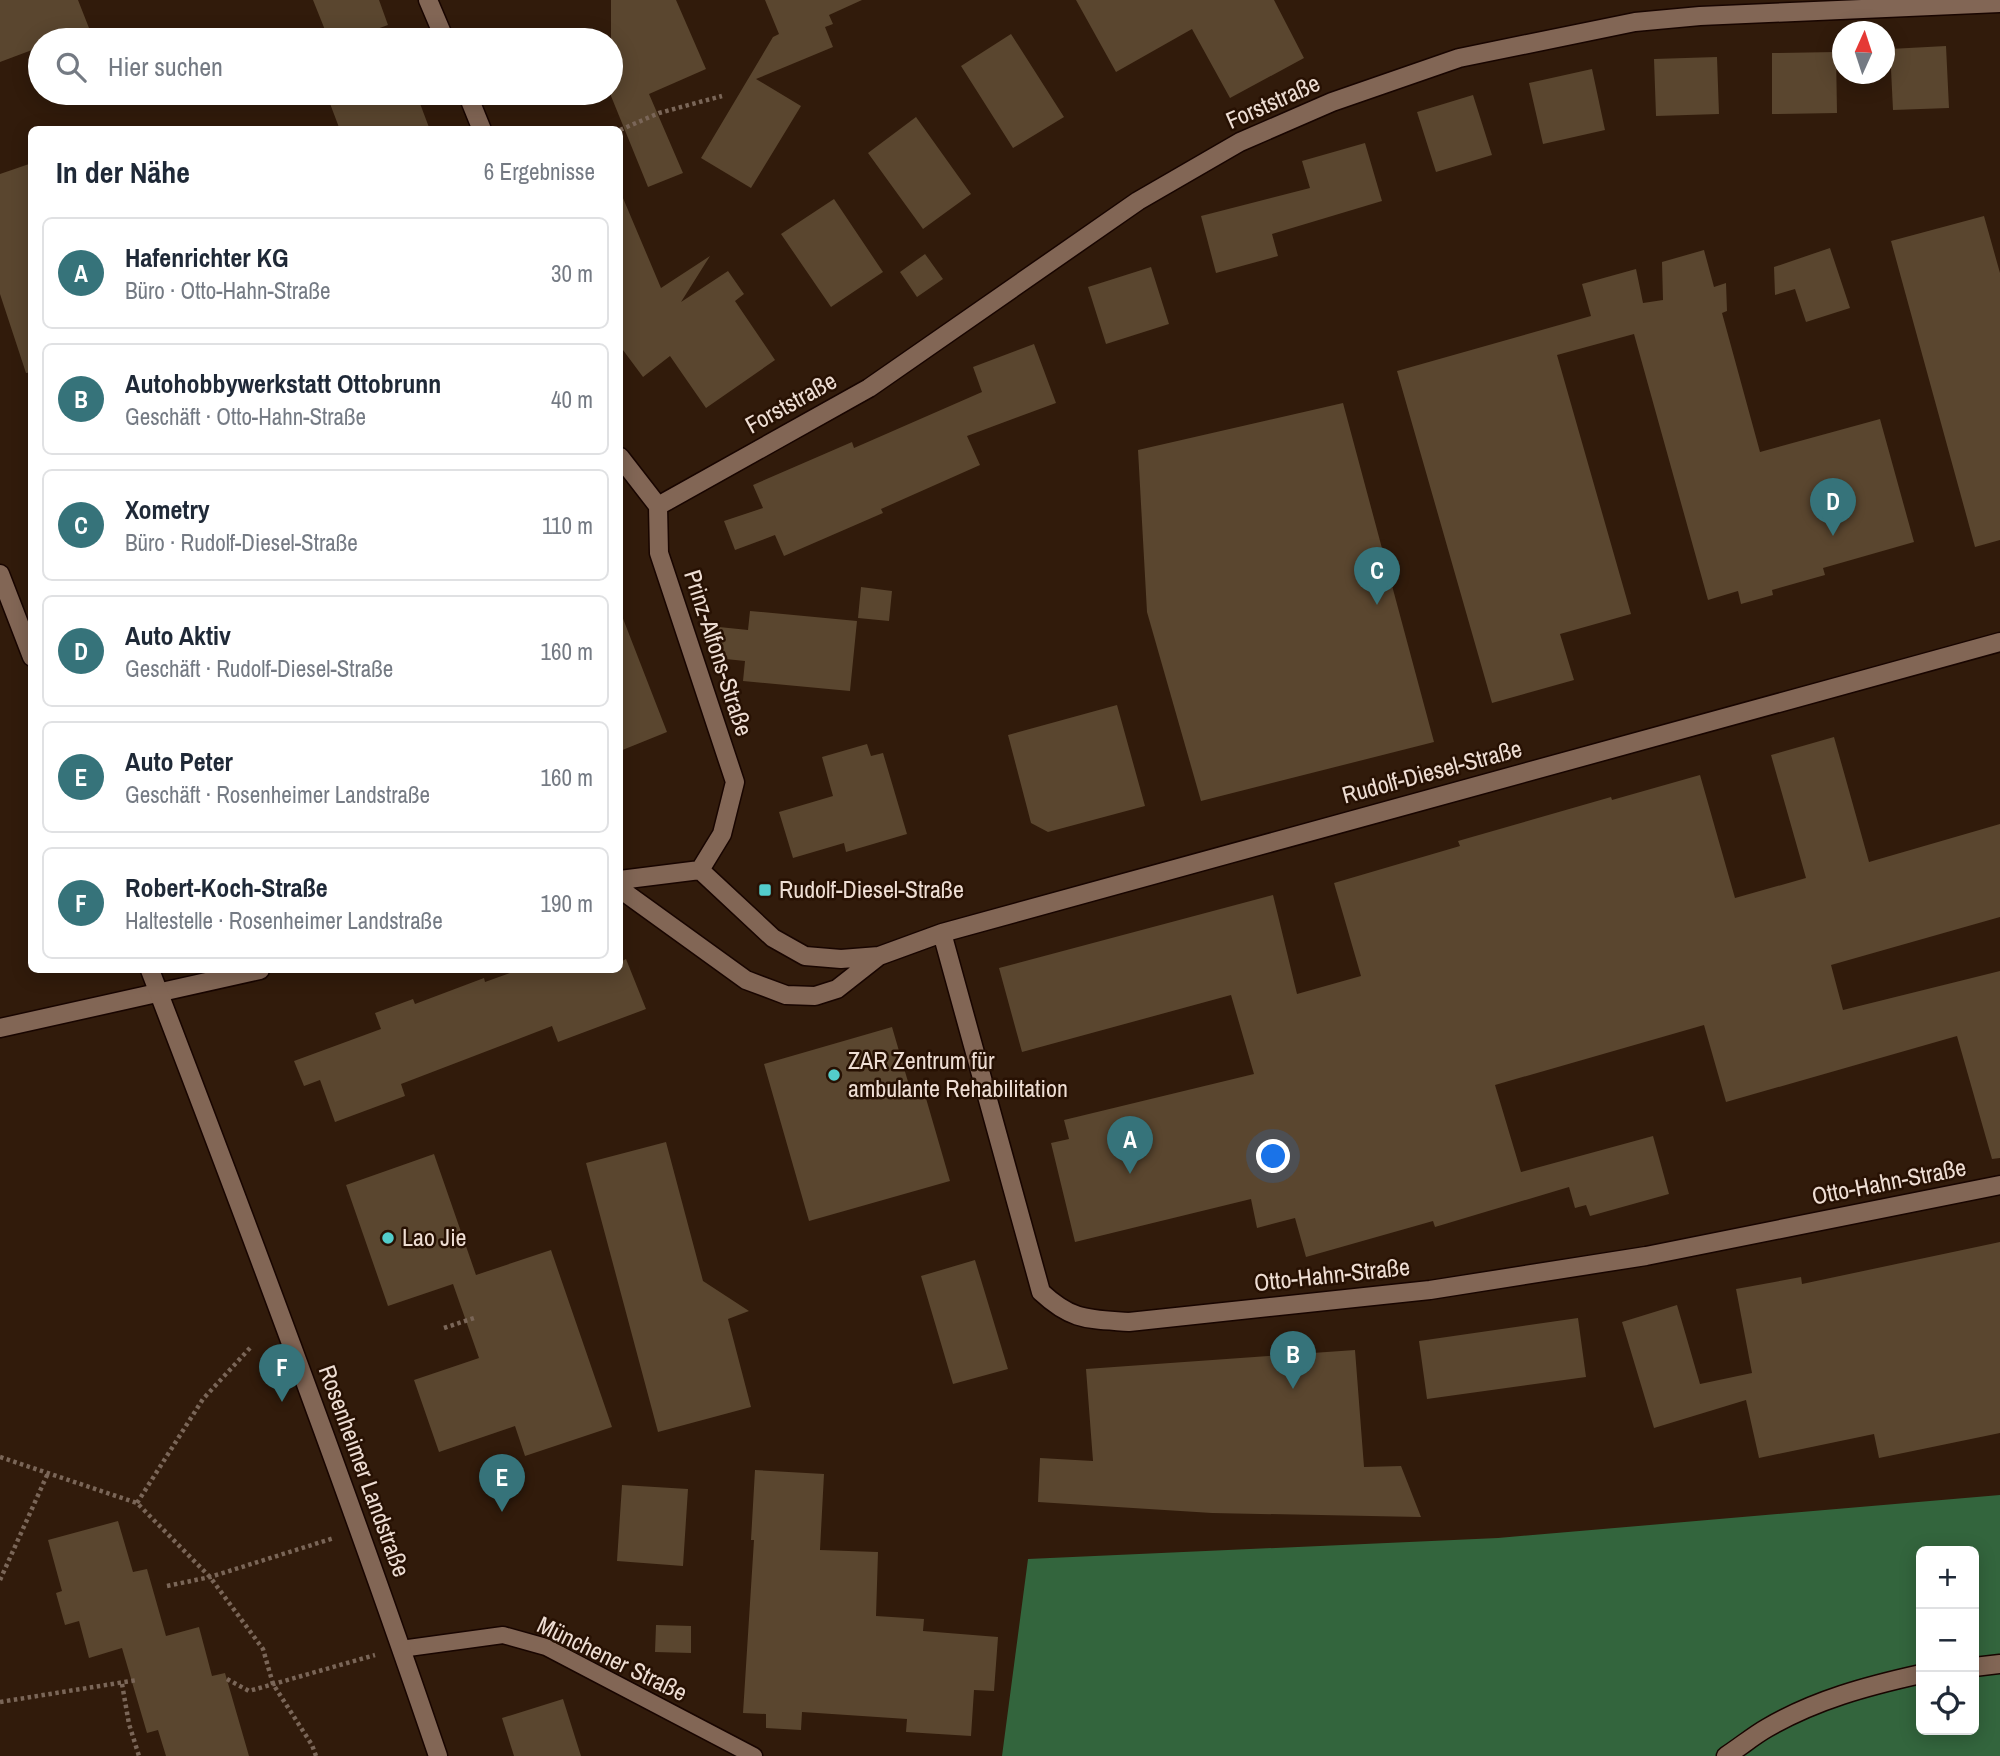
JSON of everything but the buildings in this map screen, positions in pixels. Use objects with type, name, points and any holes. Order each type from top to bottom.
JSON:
[{"type":"street","points":[[428,0],[440,28]]},
{"type":"street","name":"Forststraße","points":[[658,506],[869,388],[1138,201],[1240,142],[1332,102],[1459,58],[1635,22],[1700,16],[2000,3]]},
{"type":"street","points":[[472,105],[480,126]]},
{"type":"street","points":[[623,461],[658,506]]},
{"type":"street","name":"Prinz-Alfons-Straße","points":[[658,506],[659,553],[735,782],[722,834],[700,870]]},
{"type":"street","points":[[0,574],[28,647]]},
{"type":"street","name":"Rudolf-Diesel-Straße","points":[[700,870],[773,938],[805,956],[841,959],[879,956],[943,933],[2000,642]]},
{"type":"street","points":[[623,880],[700,870]]},
{"type":"street","name":"Rudolf-Diesel-Straße","points":[[623,891],[746,980],[786,995],[816,996],[838,989],[879,956]]},
{"type":"street","name":"Otto-Hahn-Straße","points":[[943,933],[1041,1292],[1059,1309],[1084,1318],[1129,1322],[1430,1290],[1646,1256],[2000,1185]]},
{"type":"street","name":"Rosenheimer Landstraße","points":[[151,973],[275,1295],[360,1529],[438,1756]]},
{"type":"street","points":[[0,1028],[248,973]]},
{"type":"street","points":[[1979,1666],[2000,1664]]},
{"type":"street","points":[[1726,1756],[1765,1729],[1814,1704],[1866,1686],[1916,1675]]},
{"type":"lane","name":"Münchener Straße","points":[[401,1649],[503,1635],[546,1647],[754,1756]]},
{"type":"path","points":[[623,129],[659,113],[722,96]]},
{"type":"path","points":[[444,1328],[477,1317]]},
{"type":"path","points":[[137,1503],[203,1399],[250,1348]]},
{"type":"path","points":[[0,1457],[137,1503],[210,1577],[262,1649],[273,1685],[312,1745],[316,1756]]},
{"type":"path","points":[[0,1580],[48,1474]]},
{"type":"path","points":[[167,1586],[210,1577],[360,1529]]},
{"type":"path","points":[[227,1679],[249,1692],[401,1649]]},
{"type":"path","points":[[0,1702],[137,1680]]},
{"type":"path","points":[[122,1684],[129,1724],[139,1756]]},
{"type":"green space","points":[[2000,1495],[2000,1756],[1002,1756],[1028,1559],[1498,1538]]},
{"type":"place","name":"Auto Aktiv","points":[[1833,536]]},
{"type":"place","name":"Xometry","points":[[1377,605]]},
{"type":"place","name":"Rudolf-Diesel-Straße","points":[[765,890]]},
{"type":"place","name":"ZAR Zentrum für ambulante Rehabilitation","points":[[834,1075]]},
{"type":"place","name":"Hafenrichter KG","points":[[1130,1174]]},
{"type":"place","name":"Lao Jie","points":[[388,1238]]},
{"type":"place","name":"Autohobbywerkstatt Ottobrunn","points":[[1293,1389]]},
{"type":"place","name":"Robert-Koch-Straße","points":[[282,1402]]},
{"type":"place","name":"Auto Peter","points":[[502,1512]]}]
